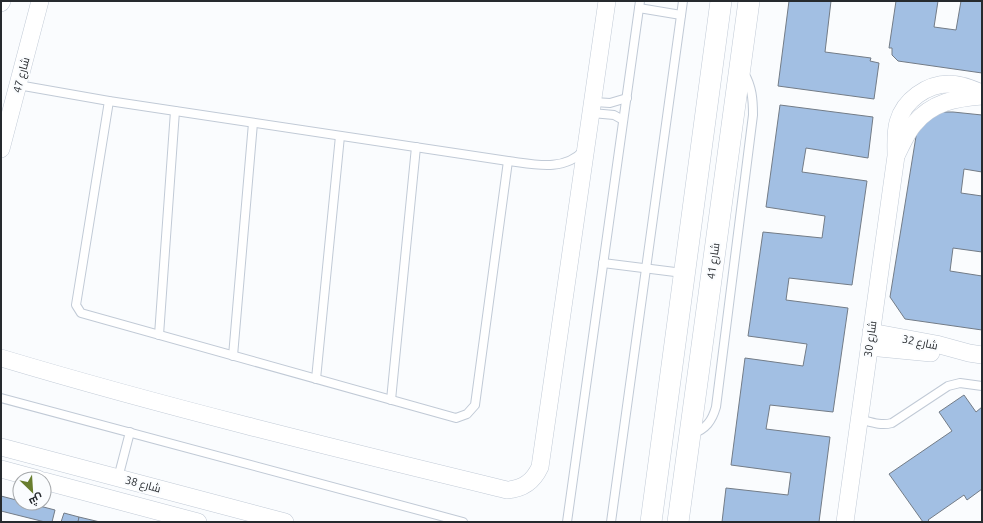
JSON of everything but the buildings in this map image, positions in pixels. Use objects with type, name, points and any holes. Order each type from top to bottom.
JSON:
[{"type":"street","name":"شارع 47","points":[[1,149],[40,1]]},
{"type":"street","points":[[1,358],[91,385],[378,459],[507,490],[516,490],[523,487],[536,476],[540,467],[593,108],[607,1]]},
{"type":"street","points":[[650,522],[721,1]]},
{"type":"street","name":"شارع 41","points":[[678,522],[749,1]]},
{"type":"street","name":"شارع 30","points":[[845,522],[896,156],[896,134],[898,121],[905,108],[913,98],[924,90],[936,86],[950,84],[963,86],[982,95]]},
{"type":"street","name":"شارع 32","points":[[870,339],[934,354],[975,354]]},
{"type":"street","name":"شارع 38","points":[[1,447],[285,522]]},
{"type":"street","points":[[1,469],[12,472]]},
{"type":"street","name":"شارع 38","points":[[52,483],[198,522]]},
{"type":"lane","points":[[611,522],[683,1]]},
{"type":"lane","points":[[567,522],[640,5],[681,15]]},
{"type":"lane","points":[[18,85],[109,101],[508,161],[555,165],[573,159],[587,146]]},
{"type":"lane","points":[[593,108],[627,98]]},
{"type":"lane","points":[[109,101],[76,305],[81,313],[456,418],[467,414],[475,405],[508,161]]},
{"type":"lane","points":[[593,108],[614,115],[623,120]]},
{"type":"lane","points":[[159,335],[175,111]]},
{"type":"lane","points":[[233,356],[253,122]]},
{"type":"lane","points":[[316,379],[340,136]]},
{"type":"lane","points":[[391,400],[416,147]]},
{"type":"lane","points":[[603,263],[684,274]]},
{"type":"lane","points":[[859,419],[879,424],[892,423],[948,386],[960,383],[982,386]]},
{"type":"lane","points":[[1,398],[463,522]]},
{"type":"lane","points":[[118,478],[130,432]]}]
